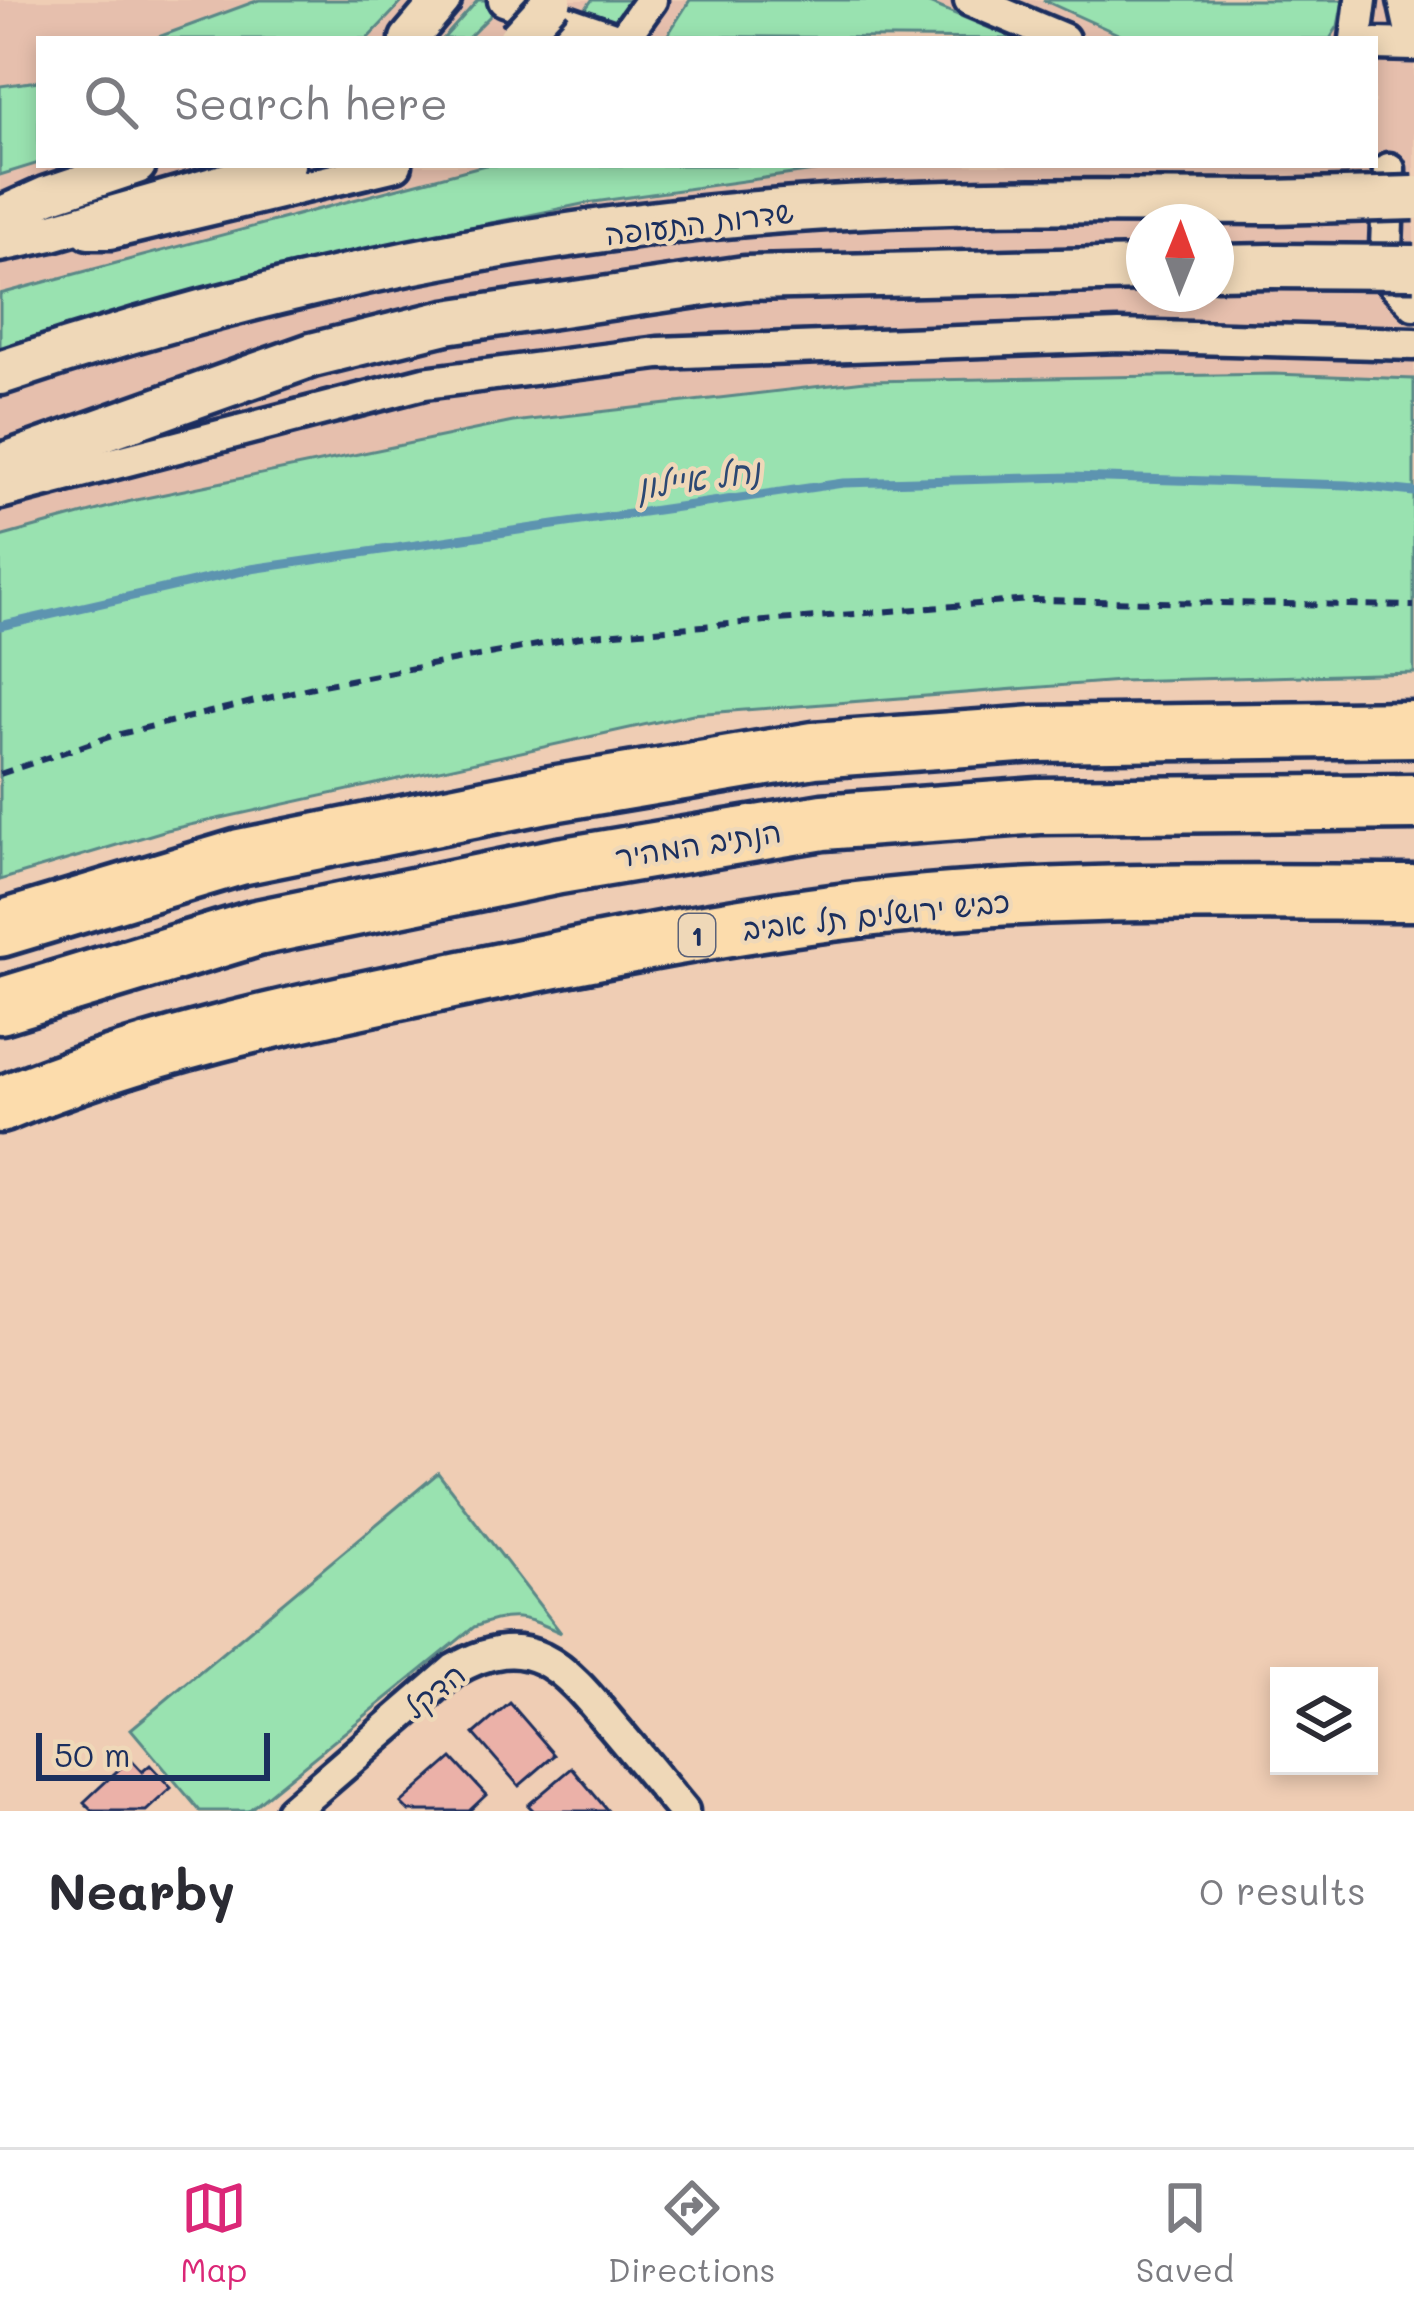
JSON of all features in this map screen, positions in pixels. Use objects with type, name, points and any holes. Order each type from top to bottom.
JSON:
[{"type":"highway","points":[[0,929],[240,857],[546,795],[814,750],[1035,734],[1414,729]]},
{"type":"highway","name":"הנתיב המהיר","points":[[0,1006],[257,928],[559,866],[823,822],[1039,806],[1414,802]]},
{"type":"highway","name":"כביש ירושלים תל אביב","points":[[0,1105],[41,1088],[280,1016],[576,956],[833,913],[1043,897],[1414,892]]},
{"type":"main road","name":"שדרות התעופה","points":[[0,373],[95,341],[311,286],[505,246],[672,223],[849,207],[1273,202],[1397,174]]},
{"type":"main road","points":[[1234,267],[1414,267]]},
{"type":"main road","name":"שדרות התעופה","points":[[0,466],[312,355],[446,322],[745,278],[1126,269]]},
{"type":"street","points":[[412,36],[442,0]]},
{"type":"street","points":[[504,0],[611,36]]},
{"type":"street","points":[[521,36],[553,0]]},
{"type":"street","points":[[622,36],[652,0]]},
{"type":"street","points":[[970,0],[1056,36]]},
{"type":"street","points":[[1356,36],[1360,0]]},
{"type":"street","points":[[1378,44],[1414,45],[1404,0]]},
{"type":"street","points":[[0,216],[128,168]]},
{"type":"street","points":[[0,243],[276,168]]},
{"type":"street","points":[[52,232],[111,233],[383,168]]},
{"type":"street","points":[[1397,174],[1385,274],[1414,304]]},
{"type":"street","points":[[0,493],[424,383],[658,352],[1119,336],[1414,344]]},
{"type":"street","name":"הדקל","points":[[291,1811],[454,1670],[477,1656],[502,1650],[550,1660],[576,1681],[682,1811]]},
{"type":"path","points":[[0,774],[112,736],[317,686],[590,635],[1029,600],[1414,606]]},
{"type":"shaded area","points":[[0,0],[1414,0],[1414,443],[0,580]]},
{"type":"green space","points":[[259,0],[404,0],[370,36],[161,36]]},
{"type":"green space","points":[[478,0],[506,0],[470,36],[446,36]]},
{"type":"green space","points":[[592,0],[635,0],[611,36],[566,36]]},
{"type":"green space","points":[[690,0],[922,0],[1009,36],[667,36]]},
{"type":"green space","points":[[1043,0],[1343,0],[1332,36],[1122,36]]},
{"type":"green space","points":[[36,81],[36,164],[0,175],[0,86]]},
{"type":"green space","points":[[474,168],[835,168],[587,203],[275,268],[0,353],[0,294]]},
{"type":"green space","points":[[1274,374],[1414,379],[1414,673],[1120,681],[693,714],[167,830],[0,880],[0,537],[131,501],[513,422],[865,381]]},
{"type":"green space","points":[[438,1473],[561,1633],[518,1618],[474,1627],[248,1811],[200,1811],[131,1729]]},
{"type":"building","points":[[510,1703],[555,1755],[519,1786],[474,1734]]},
{"type":"building","points":[[452,1758],[486,1795],[469,1811],[409,1811],[401,1803]]},
{"type":"building","points":[[130,1759],[142,1772],[150,1765],[171,1788],[146,1811],[93,1811],[84,1802]]},
{"type":"building","points":[[572,1768],[608,1811],[534,1811],[528,1805]]},
{"type":"waterway","name":"נחל איילון","points":[[0,626],[251,569],[843,483],[1071,477],[1348,485],[1414,492]]}]
